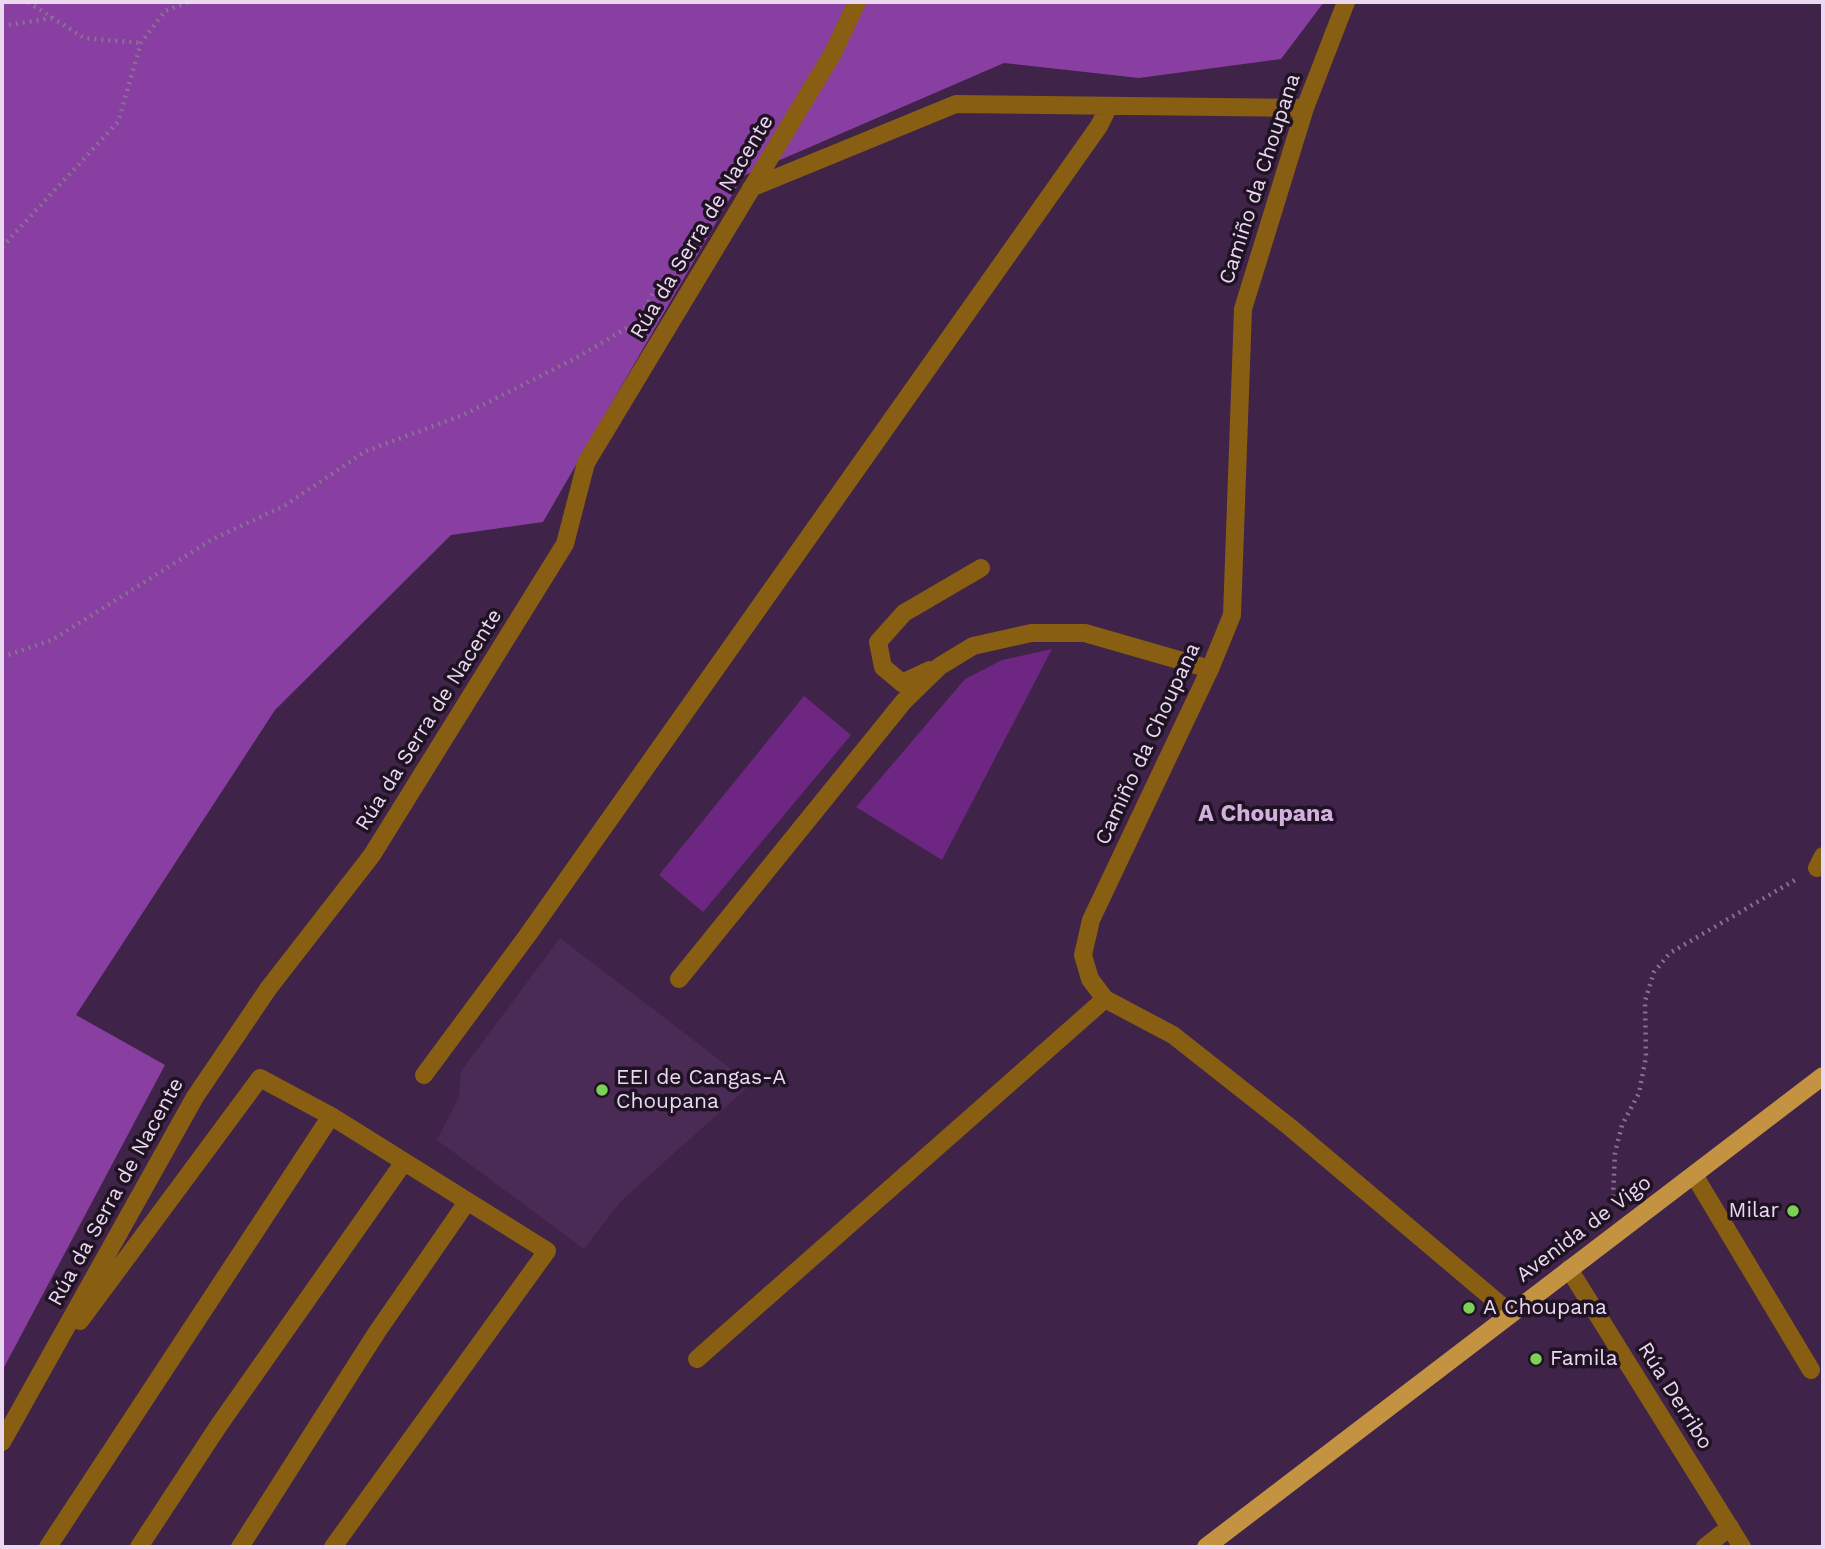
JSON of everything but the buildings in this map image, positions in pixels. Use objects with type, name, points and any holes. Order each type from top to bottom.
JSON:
[{"type":"main road","name":"Avenida de Vigo","points":[[1206,1547],[1823,1076]]},
{"type":"street","name":"Rúa da Serra de Nacente","points":[[2,1442],[195,1097],[268,989],[372,855],[565,544],[586,463],[833,53],[858,2]]},
{"type":"street","name":"Camiño da Choupana","points":[[1105,999],[1090,979],[1083,954],[1091,920],[1210,669],[1232,615],[1243,309],[1305,108],[1346,2]]},
{"type":"street","points":[[751,188],[957,104],[1108,108],[1305,108]]},
{"type":"street","points":[[424,1074],[559,890],[1099,126],[1108,108]]},
{"type":"street","points":[[981,568],[904,613],[878,642],[883,667],[902,682],[940,666],[973,646],[1031,634],[1085,633],[1210,669]]},
{"type":"street","points":[[678,979],[904,701],[940,666]]},
{"type":"street","points":[[697,1359],[1105,999],[1173,1035],[1291,1128],[1510,1313]]},
{"type":"street","points":[[34,1384],[260,1077],[331,1116],[547,1251],[333,1547]]},
{"type":"street","points":[[48,1547],[331,1116]]},
{"type":"street","points":[[139,1547],[219,1425],[404,1162]]},
{"type":"street","points":[[1693,1175],[1811,1370]]},
{"type":"street","points":[[240,1547],[377,1332],[467,1202]]},
{"type":"street","name":"Rúa Derribo","points":[[1569,1269],[1742,1547]]},
{"type":"street","points":[[1705,1547],[1730,1527]]},
{"type":"path","points":[[27,2],[85,38],[141,43]]},
{"type":"path","points":[[2,247],[118,122],[141,43],[165,11],[189,2]]},
{"type":"path","points":[[2,26],[53,17]]},
{"type":"path","points":[[2,657],[52,640],[213,540],[284,506],[366,451],[463,415],[576,358],[636,324],[660,280],[670,272]]},
{"type":"path","points":[[1627,1226],[1613,1196],[1615,1153],[1622,1125],[1639,1093],[1646,1057],[1645,1001],[1654,972],[1670,953],[1820,862]]},
{"type":"shaded area","points":[[2,2],[1324,2],[1281,59],[1139,78],[1004,63],[743,176],[543,522],[451,535],[275,710],[76,1015],[165,1065],[2,1371]]},
{"type":"shaded area","points":[[1052,649],[942,860],[856,807],[965,679],[1002,660]]},
{"type":"shaded area","points":[[804,696],[851,735],[703,912],[659,875]]},
{"type":"shaded area","name":"EEI de Cangas-A Choupana","points":[[560,938],[751,1084],[621,1201],[584,1249],[437,1140],[459,1097],[461,1071]]},
{"type":"place","name":"EEI de Cangas-A Choupana","points":[[602,1090]]},
{"type":"place","name":"Milar","points":[[1793,1211]]},
{"type":"place","name":"A Choupana","points":[[1469,1308]]},
{"type":"place","name":"Famila","points":[[1536,1359]]},
{"type":"district","name":"A Choupana","points":[[1266,814]]}]
